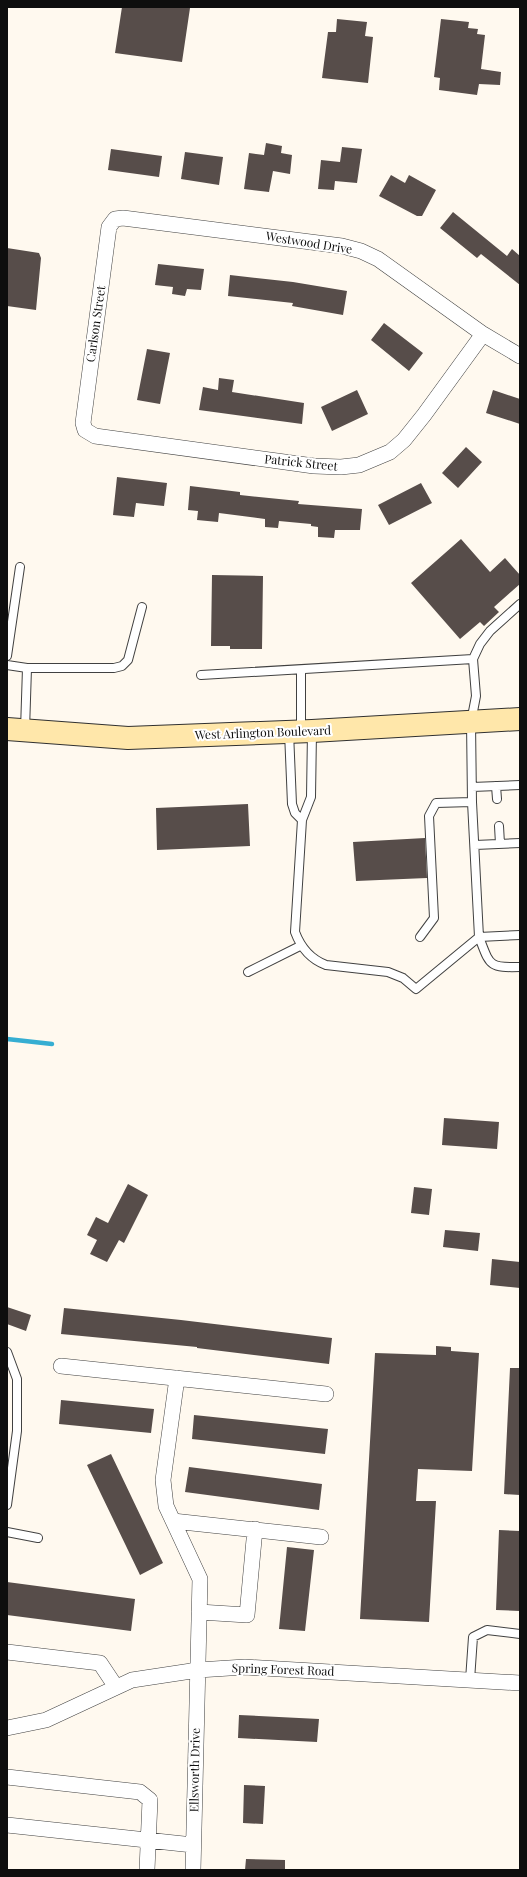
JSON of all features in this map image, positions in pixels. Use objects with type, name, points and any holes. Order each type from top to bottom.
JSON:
[{"type":"main road","name":"West Arlington Boulevard","points":[[16,730],[128,738],[301,732],[520,719]]},
{"type":"street","name":"Westwood Drive","points":[[115,219],[123,218],[342,246],[361,251],[378,259],[483,334],[520,356]]},
{"type":"street","name":"Carlson Street","points":[[85,430],[83,423],[109,227],[115,219]]},
{"type":"street","name":"Patrick Street","points":[[85,430],[95,436],[307,465],[341,467],[359,465],[390,452],[404,440],[483,334]]},
{"type":"street","points":[[61,1366],[326,1394]]},
{"type":"street","name":"Ellsworth Drive","points":[[177,1378],[163,1480],[166,1506],[200,1579],[192,1870]]},
{"type":"street","points":[[173,1521],[255,1529],[321,1538]]},
{"type":"street","points":[[199,1612],[247,1615],[255,1529]]},
{"type":"street","points":[[7,1652],[100,1663],[116,1687]]},
{"type":"street","name":"Spring Forest Road","points":[[7,1728],[46,1720],[132,1680],[198,1670],[245,1667],[520,1683]]},
{"type":"street","points":[[7,1777],[140,1792],[150,1800],[147,1870]]},
{"type":"street","points":[[7,1825],[193,1845]]},
{"type":"lane","points":[[7,656],[20,568]]},
{"type":"lane","points":[[520,604],[490,631],[480,644],[473,659],[476,696],[471,722],[472,802],[479,937],[487,958],[493,966],[502,968],[520,967]]},
{"type":"lane","points":[[7,666],[27,668],[114,668],[122,666],[128,660],[142,607]]},
{"type":"lane","points":[[201,675],[473,659]]},
{"type":"lane","points":[[16,730],[27,668]]},
{"type":"lane","points":[[301,670],[301,732],[292,804],[295,813],[302,820]]},
{"type":"lane","points":[[301,732],[311,797],[302,820],[295,932],[300,946],[317,962],[326,965],[388,972],[403,978],[416,989],[479,937],[520,935]]},
{"type":"lane","points":[[472,787],[520,785]]},
{"type":"lane","points":[[496,786],[497,799]]},
{"type":"lane","points":[[420,937],[434,918],[429,816],[436,803],[472,802]]},
{"type":"lane","points":[[499,826],[500,844]]},
{"type":"lane","points":[[475,846],[520,843]]},
{"type":"lane","points":[[248,972],[300,946]]},
{"type":"lane","points":[[7,1352],[17,1379],[17,1431],[7,1505]]},
{"type":"lane","points":[[7,1532],[38,1538]]},
{"type":"lane","points":[[470,1680],[473,1637],[487,1630],[520,1634]]},
{"type":"building","points":[[122,7],[190,8],[182,62],[115,53]]},
{"type":"building","points":[[337,19],[367,22],[365,36],[373,37],[368,83],[322,78],[328,32],[336,32]]},
{"type":"building","points":[[441,19],[469,22],[468,28],[478,29],[477,34],[485,35],[481,69],[501,72],[500,85],[479,84],[477,95],[439,90],[440,78],[434,77]]},
{"type":"building","points":[[266,143],[282,146],[281,153],[292,155],[290,174],[273,171],[269,192],[244,189],[249,153],[264,155]]},
{"type":"building","points":[[342,147],[362,149],[357,183],[335,181],[334,190],[318,189],[321,160],[340,162]]},
{"type":"building","points":[[111,149],[162,156],[159,177],[108,170]]},
{"type":"building","points":[[185,152],[223,157],[219,185],[181,179]]},
{"type":"building","points":[[391,175],[405,183],[409,175],[436,190],[422,216],[417,216],[379,196]]},
{"type":"building","points":[[453,212],[507,256],[512,249],[520,256],[520,285],[481,254],[477,258],[440,228]]},
{"type":"building","points":[[7,248],[39,253],[41,258],[36,310],[7,306]]},
{"type":"building","points":[[158,264],[204,269],[201,290],[187,289],[185,296],[172,294],[173,287],[155,285]]},
{"type":"building","points":[[230,275],[293,282],[347,291],[343,315],[292,306],[293,303],[228,296]]},
{"type":"building","points":[[384,323],[423,353],[409,371],[371,340]]},
{"type":"building","points":[[147,349],[170,353],[160,404],[137,400]]},
{"type":"building","points":[[219,378],[234,380],[232,392],[304,403],[302,424],[199,410],[203,387],[218,390]]},
{"type":"building","points":[[357,390],[368,414],[332,431],[321,407]]},
{"type":"building","points":[[493,390],[520,399],[520,424],[486,413]]},
{"type":"building","points":[[466,447],[482,462],[458,488],[442,473]]},
{"type":"building","points":[[117,477],[167,483],[164,506],[136,503],[134,517],[113,515]]},
{"type":"building","points":[[421,483],[432,503],[389,525],[378,505]]},
{"type":"building","points":[[190,486],[240,492],[240,495],[299,501],[298,504],[362,509],[360,530],[335,530],[334,538],[318,537],[318,527],[311,526],[311,524],[279,521],[278,528],[265,527],[265,519],[219,513],[218,522],[197,520],[198,511],[188,510]]},
{"type":"building","points":[[461,539],[490,572],[505,558],[520,575],[520,584],[494,607],[499,612],[484,626],[480,622],[460,639],[411,583]]},
{"type":"building","points":[[212,575],[263,576],[262,649],[230,649],[230,646],[211,646]]},
{"type":"building","points":[[248,804],[250,846],[157,850],[156,808]]},
{"type":"building","points":[[425,838],[427,878],[356,881],[353,842]]},
{"type":"building","points":[[444,1118],[499,1122],[497,1149],[442,1145]]},
{"type":"building","points":[[128,1184],[148,1195],[124,1243],[119,1240],[107,1262],[90,1254],[97,1240],[87,1235],[96,1217],[108,1223]]},
{"type":"building","points":[[414,1187],[432,1189],[429,1215],[411,1213]]},
{"type":"building","points":[[445,1230],[480,1233],[478,1251],[443,1247]]},
{"type":"building","points":[[492,1259],[520,1262],[520,1288],[490,1285]]},
{"type":"building","points":[[7,1307],[31,1315],[26,1331],[7,1324]]},
{"type":"building","points":[[64,1308],[332,1338],[329,1364],[197,1347],[61,1334]]},
{"type":"building","points":[[436,1346],[451,1347],[451,1351],[479,1353],[472,1471],[418,1469],[416,1501],[436,1501],[429,1622],[360,1619],[375,1353],[436,1355]]},
{"type":"building","points":[[510,1368],[520,1368],[520,1495],[504,1494]]},
{"type":"building","points":[[61,1400],[154,1409],[151,1433],[59,1424]]},
{"type":"building","points":[[194,1415],[328,1429],[325,1454],[192,1439]]},
{"type":"building","points":[[111,1454],[163,1563],[140,1575],[87,1465]]},
{"type":"building","points":[[189,1467],[322,1484],[319,1510],[185,1492]]},
{"type":"building","points":[[499,1530],[520,1531],[520,1611],[496,1610]]},
{"type":"building","points":[[287,1547],[314,1550],[305,1631],[279,1629]]},
{"type":"building","points":[[7,1582],[135,1599],[131,1631],[7,1615]]},
{"type":"building","points":[[239,1715],[319,1719],[317,1742],[238,1738]]},
{"type":"building","points":[[244,1785],[265,1786],[263,1824],[243,1823]]},
{"type":"building","points":[[246,1859],[285,1860],[285,1870],[245,1870]]},
{"type":"waterway","points":[[7,1039],[52,1044]]}]
